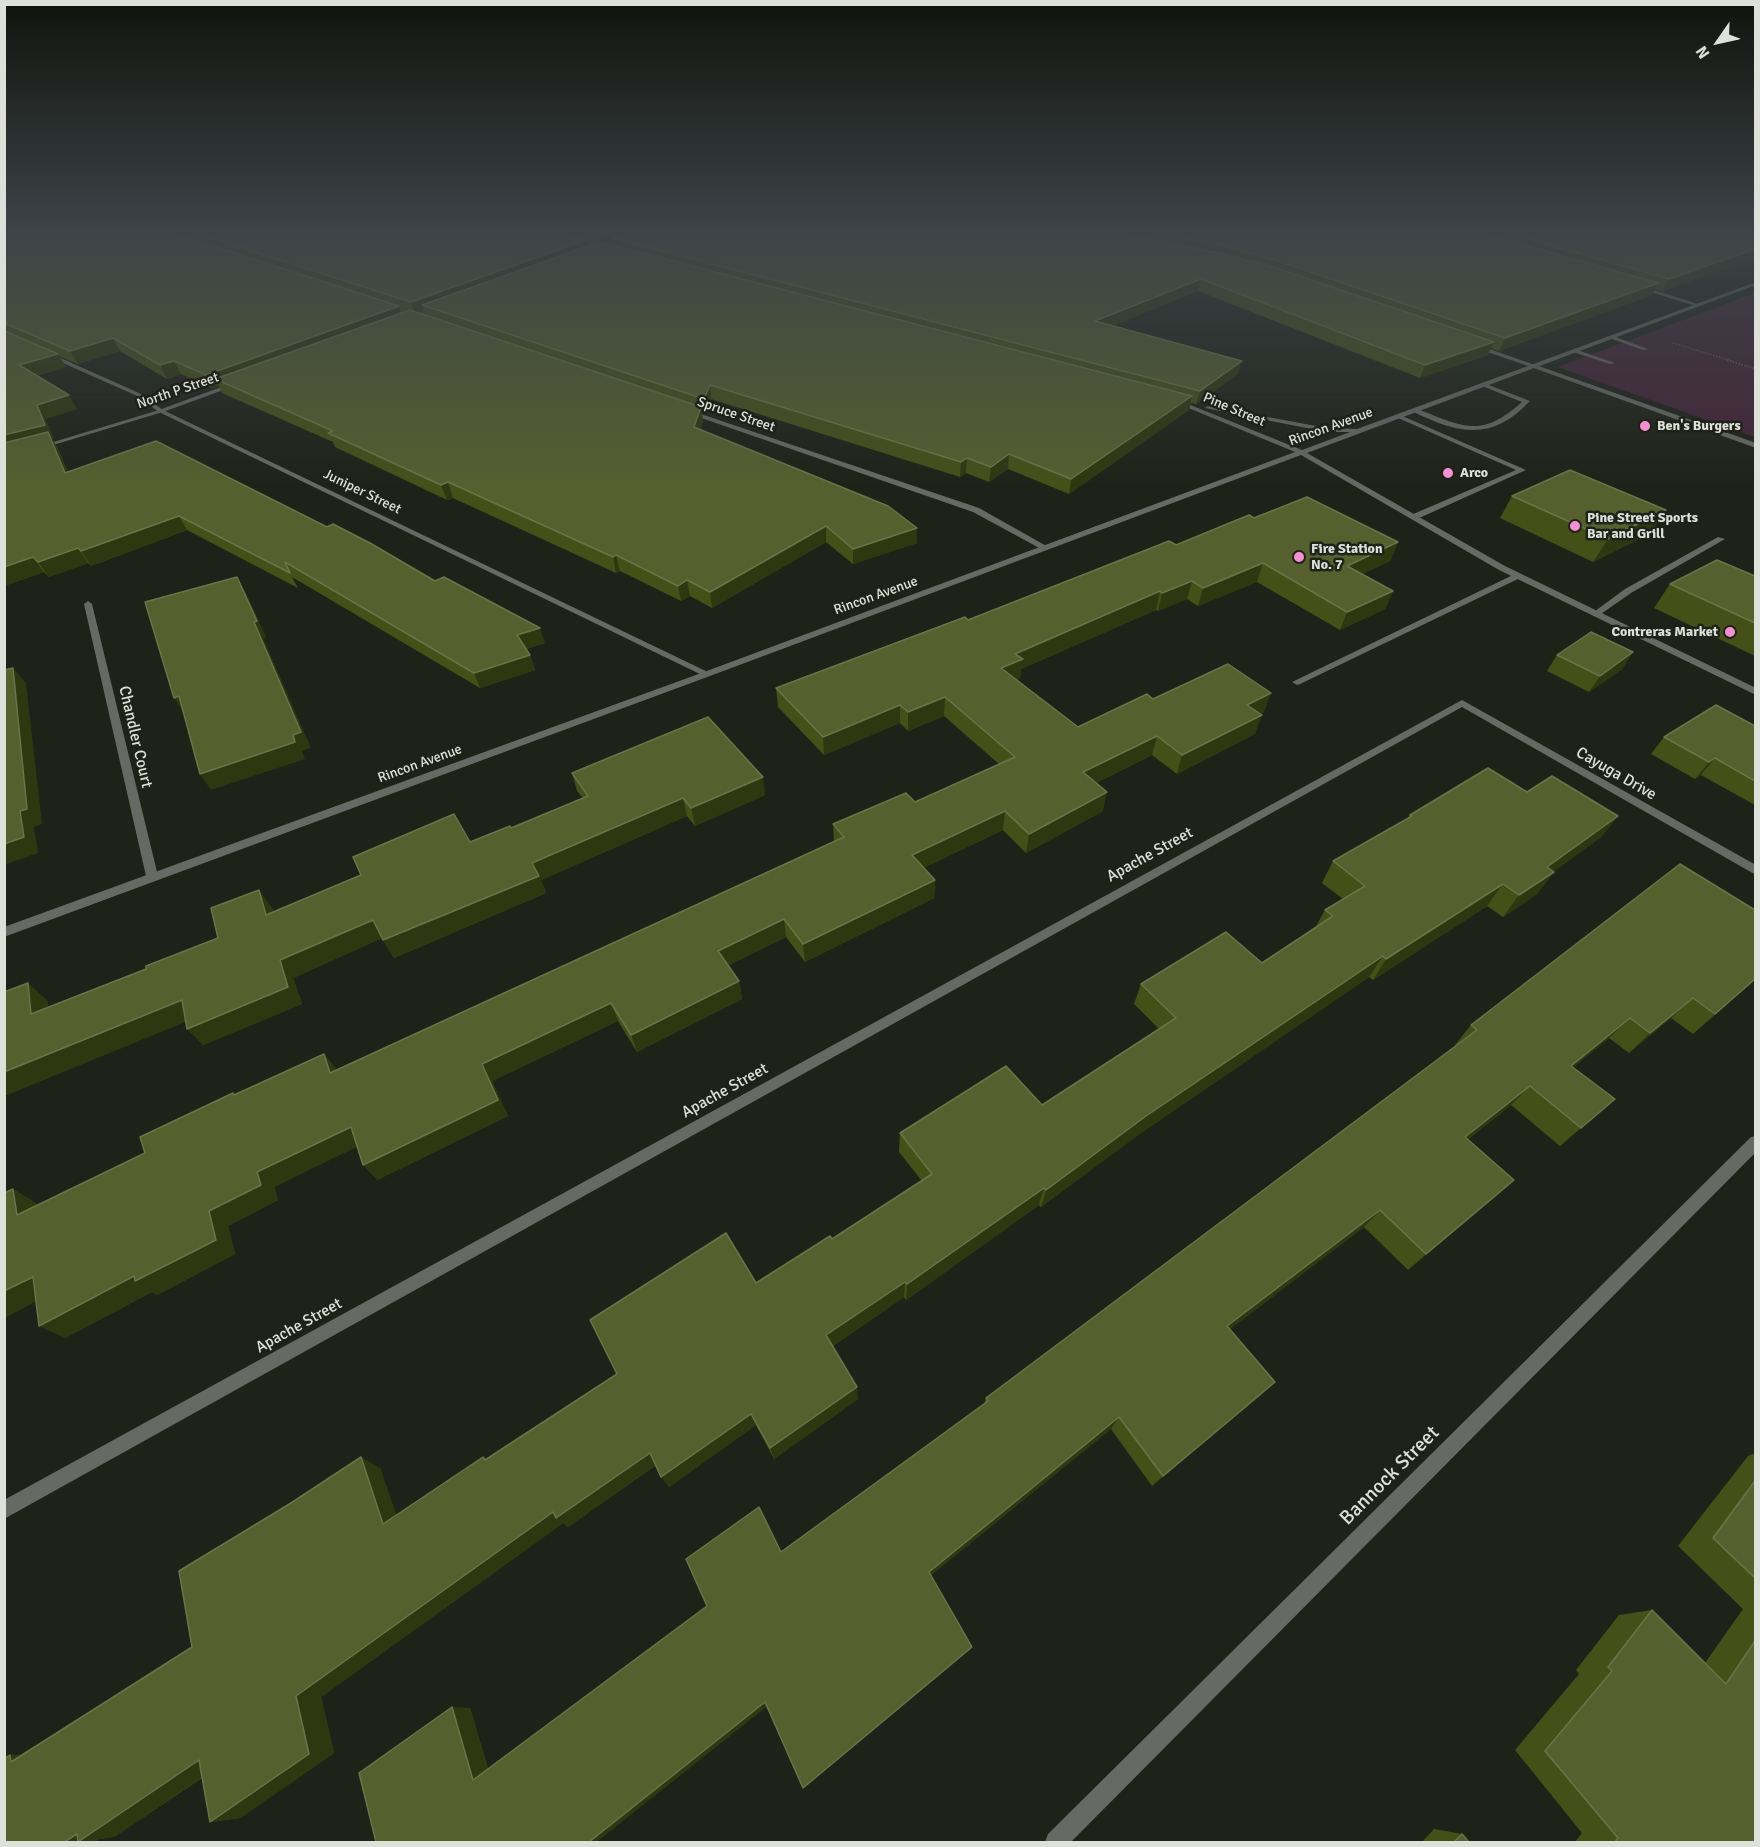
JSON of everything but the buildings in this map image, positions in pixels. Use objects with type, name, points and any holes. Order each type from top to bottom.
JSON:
[{"type":"street","name":"Rincon Avenue","points":[[4,932],[707,674],[1670,315]]},
{"type":"street","points":[[1611,337],[1645,348]]},
{"type":"street","points":[[1463,342],[1755,446]]},
{"type":"street","name":"Juniper Street","points":[[34,348],[136,394],[161,411],[707,674]]},
{"type":"street","points":[[1575,351],[1612,363]]},
{"type":"street","name":"North P Street","points":[[38,448],[161,411],[238,382]]},
{"type":"street","points":[[1414,410],[1461,430],[1485,427],[1508,420],[1527,401],[1484,385]]},
{"type":"street","name":"Pine Street","points":[[1162,398],[1185,404],[1301,452],[1517,576],[1755,692]]},
{"type":"street","points":[[1185,404],[1327,430],[1361,430]]},
{"type":"street","name":"Spruce Street","points":[[682,410],[976,510],[1046,548]]},
{"type":"street","points":[[1398,416],[1522,470],[1414,517]]},
{"type":"street","points":[[1595,614],[1628,591],[1721,539]]},
{"type":"street","points":[[1297,682],[1517,576]]},
{"type":"street","name":"Chandler Court","points":[[88,604],[152,876]]},
{"type":"street","name":"Cayuga Drive","points":[[1462,703],[1755,871]]},
{"type":"street","name":"Apache Street","points":[[4,1510],[1462,703]]},
{"type":"street","name":"Bannock Street","points":[[1056,1842],[1755,1142]]},
{"type":"path","points":[[1671,342],[1755,369]]},
{"type":"shaded area","points":[[1696,315],[1755,315],[1755,437],[1558,367]]},
{"type":"place","name":"Ben's Burgers","points":[[1645,426]]},
{"type":"place","name":"Arco","points":[[1448,473]]},
{"type":"place","name":"Pine Street Sports Bar and Grill","points":[[1575,526]]},
{"type":"place","name":"Fire Station No. 7","points":[[1299,557]]},
{"type":"place","name":"Contreras Market","points":[[1730,632]]}]
